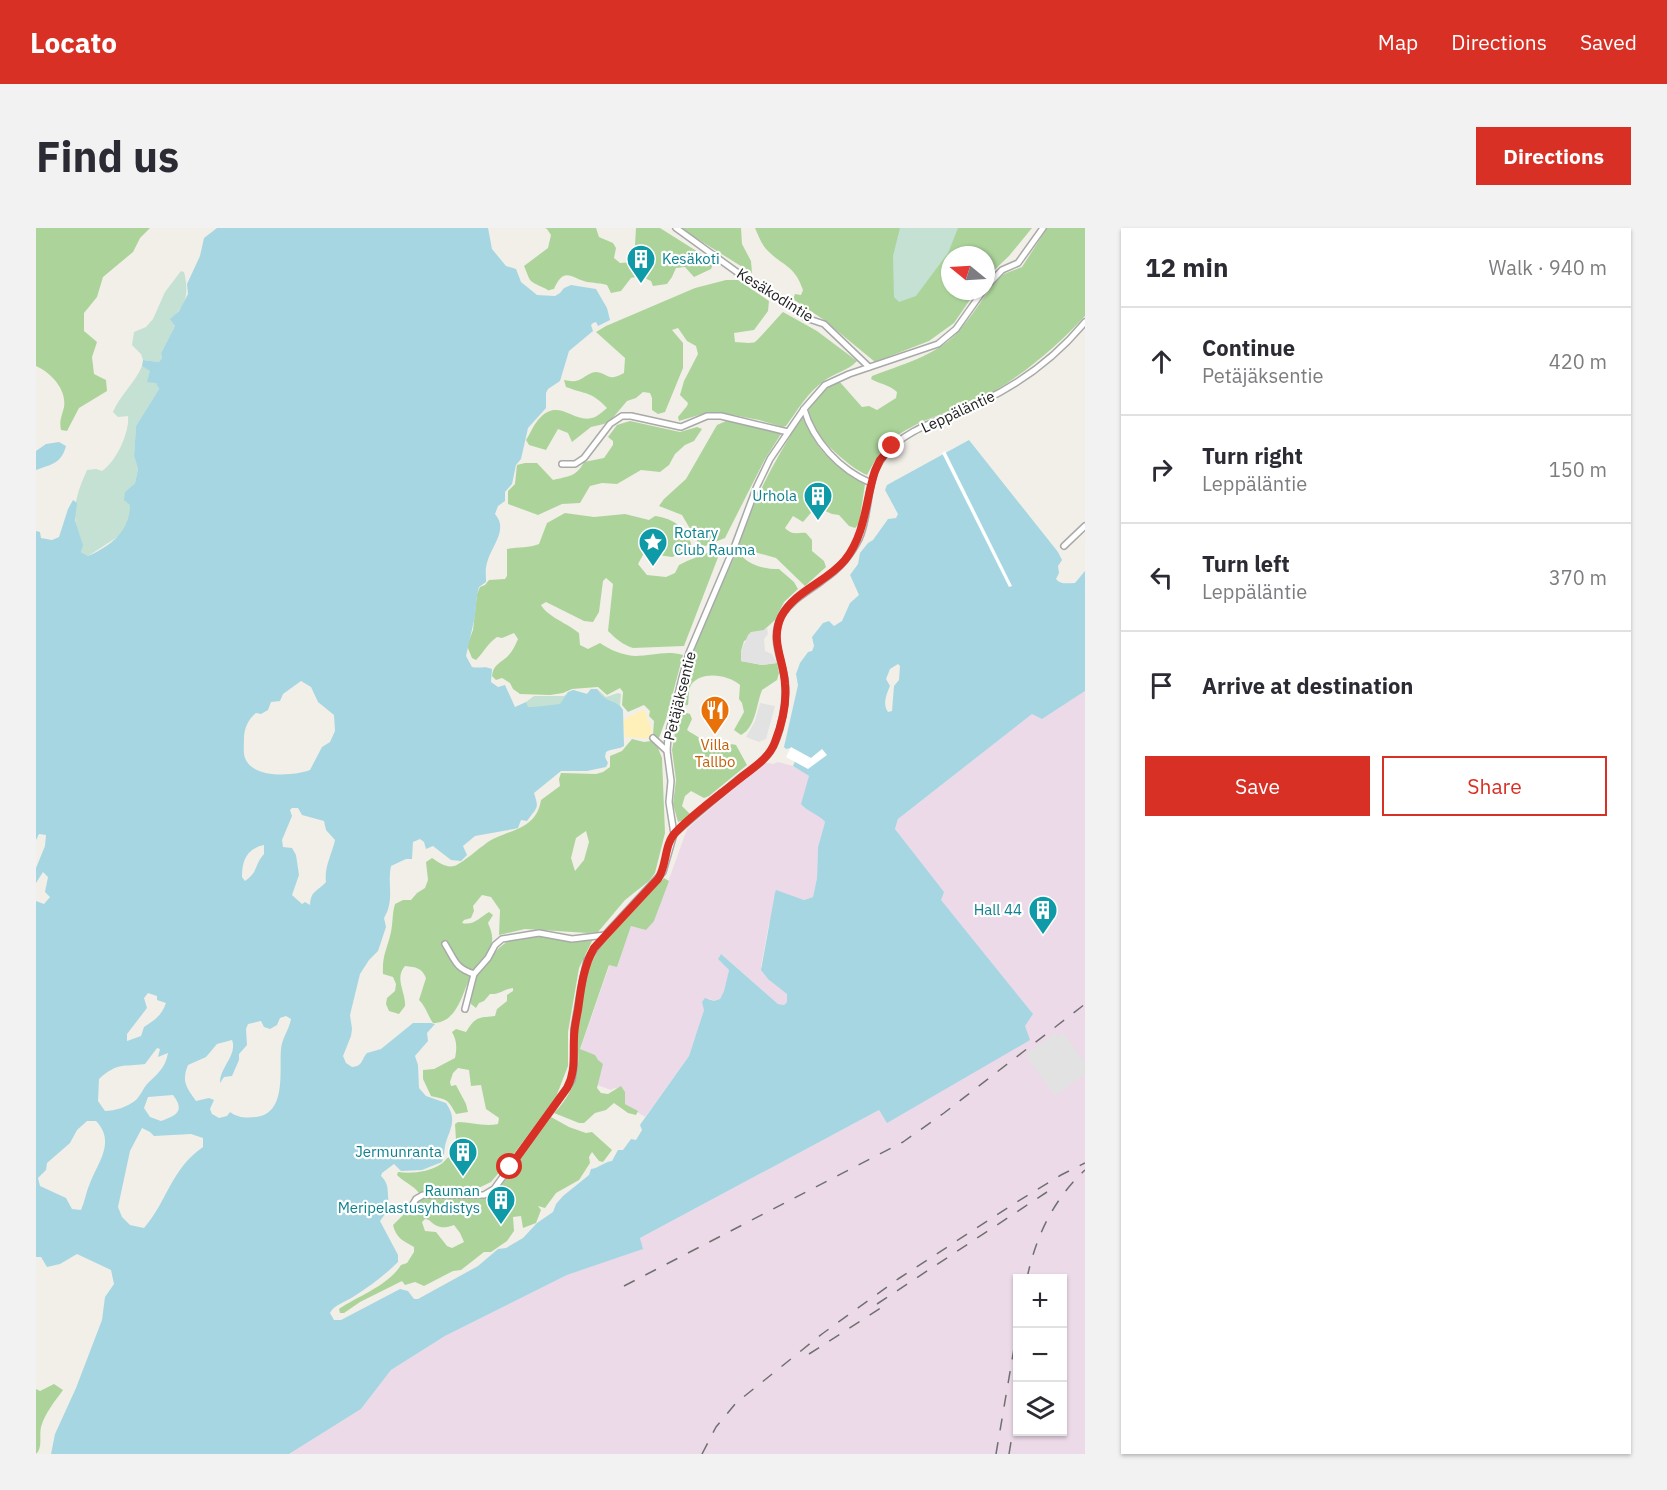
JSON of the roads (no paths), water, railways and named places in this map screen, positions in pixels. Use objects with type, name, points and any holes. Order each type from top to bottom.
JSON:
[{"type":"street","name":"Kesäkodintie","points":[[675,228],[806,318],[824,324],[868,367]]},
{"type":"street","points":[[995,277],[1002,270],[1018,263],[1043,228]]},
{"type":"street","name":"Petäjäksentie","points":[[410,1209],[416,1199],[423,1195],[479,1196],[494,1189],[567,1088],[574,1066],[573,1037],[584,968],[594,948],[663,872],[674,834],[669,802],[671,782],[667,751],[668,736],[689,653],[761,475],[788,432],[825,385],[868,367],[938,344],[956,329],[977,300]]},
{"type":"street","name":"Leppäläntie","points":[[674,834],[770,753],[782,722],[785,700],[785,681],[778,655],[777,628],[782,616],[794,601],[836,570],[852,549],[862,530],[871,483],[880,460],[899,441],[1002,392],[1025,377],[1065,345],[1085,322]]},
{"type":"street","points":[[804,410],[810,427],[837,461],[871,483]]},
{"type":"street","points":[[562,464],[575,464],[584,458],[610,424],[622,416],[681,427],[707,416],[721,416],[788,432]]},
{"type":"street","points":[[1064,546],[1085,526]]},
{"type":"street","points":[[653,738],[667,751]]},
{"type":"street","points":[[465,1009],[474,974],[502,939],[539,933],[572,939],[605,935]]},
{"type":"street","points":[[445,944],[456,964],[464,971],[474,974]]},
{"type":"water","points":[[217,228],[488,228],[492,249],[506,266],[516,269],[521,282],[537,295],[555,296],[571,285],[596,289],[607,308],[610,320],[598,326],[596,322],[593,323],[591,325],[593,331],[569,351],[560,381],[546,393],[546,408],[528,428],[512,484],[505,492],[505,501],[498,506],[495,514],[499,520],[500,532],[487,563],[486,582],[479,587],[466,656],[472,667],[492,669],[491,682],[498,687],[505,685],[515,707],[526,702],[528,707],[560,704],[568,692],[573,690],[587,694],[591,689],[597,689],[600,694],[623,710],[624,746],[606,752],[605,757],[608,763],[606,767],[587,771],[561,771],[534,793],[536,807],[527,821],[521,820],[518,828],[475,836],[463,846],[467,855],[461,861],[451,860],[433,846],[426,849],[424,842],[420,839],[413,842],[412,859],[406,859],[391,866],[390,898],[384,918],[386,927],[378,951],[360,974],[350,1015],[351,1036],[343,1056],[346,1063],[352,1067],[356,1066],[367,1053],[381,1049],[413,1023],[435,1024],[427,1033],[428,1041],[415,1056],[418,1065],[419,1088],[426,1096],[446,1103],[452,1123],[442,1162],[422,1170],[401,1171],[394,1164],[382,1173],[390,1207],[380,1221],[398,1255],[398,1262],[371,1285],[334,1308],[330,1313],[334,1320],[341,1320],[400,1289],[408,1291],[414,1299],[418,1299],[478,1266],[498,1249],[506,1248],[523,1238],[537,1223],[553,1212],[563,1196],[589,1175],[591,1169],[612,1161],[618,1150],[623,1150],[631,1139],[636,1140],[642,1130],[640,1125],[689,1056],[704,1010],[702,1002],[705,998],[714,1001],[720,999],[724,991],[729,970],[718,959],[721,954],[778,1004],[784,1005],[787,1002],[787,994],[768,979],[761,970],[775,893],[776,890],[804,900],[813,897],[817,878],[818,847],[825,822],[801,804],[809,776],[793,766],[795,761],[791,748],[784,747],[798,685],[796,674],[800,663],[808,652],[812,651],[814,646],[812,637],[823,623],[829,621],[834,626],[842,621],[850,603],[859,595],[850,575],[858,564],[860,553],[888,519],[896,518],[898,514],[885,490],[887,485],[969,440],[1058,552],[1062,560],[1058,566],[1059,573],[1056,579],[1062,583],[1075,583],[1085,571],[1085,691],[1042,719],[1032,714],[898,819],[895,829],[944,892],[941,900],[1033,1014],[1025,1026],[1030,1040],[887,1123],[879,1110],[640,1238],[643,1249],[567,1275],[445,1336],[391,1370],[361,1409],[289,1454],[51,1454],[55,1434],[76,1388],[102,1320],[105,1297],[114,1284],[111,1270],[77,1254],[60,1264],[47,1267],[41,1257],[36,1257],[36,901],[44,904],[50,897],[45,892],[48,877],[43,872],[36,883],[36,868],[45,846],[46,835],[39,834],[36,840],[36,531],[40,532],[41,538],[52,540],[59,537],[73,500],[77,503],[75,520],[83,545],[81,552],[88,556],[96,552],[123,530],[127,523],[130,505],[124,500],[125,492],[135,483],[138,469],[134,456],[136,426],[159,389],[156,383],[147,382],[150,371],[142,366],[143,360],[159,362],[162,358],[161,353],[175,326],[170,319],[179,311],[188,294],[187,284],[200,256],[204,238]],"holes":[[[898,664],[900,666],[899,680],[894,686],[892,711],[888,712],[885,702],[890,686],[886,679],[890,669]],[[301,681],[311,687],[318,702],[334,715],[335,731],[330,742],[322,747],[310,770],[294,774],[265,773],[249,765],[245,758],[244,735],[249,721],[256,713],[261,714],[268,710],[271,702],[280,701],[283,694]],[[298,808],[302,815],[324,821],[326,830],[335,840],[327,866],[326,882],[313,894],[310,905],[305,902],[302,904],[292,895],[299,875],[296,855],[292,848],[283,847],[282,840],[292,816],[290,810]],[[264,845],[264,854],[245,881],[242,877],[243,866],[249,853]],[[148,993],[166,1003],[158,1017],[144,1027],[141,1036],[127,1041],[127,1034],[147,1008],[144,998]],[[286,1016],[291,1019],[282,1045],[279,1090],[273,1108],[266,1114],[256,1117],[242,1117],[230,1112],[227,1116],[219,1118],[212,1114],[210,1109],[214,1100],[209,1098],[196,1101],[185,1080],[188,1065],[206,1057],[217,1044],[232,1040],[233,1051],[222,1072],[220,1083],[224,1077],[232,1076],[239,1060],[239,1054],[247,1045],[248,1024],[261,1021],[264,1027],[270,1029],[277,1025],[280,1018]],[[157,1048],[160,1049],[158,1057],[168,1053],[163,1067],[136,1100],[121,1108],[105,1111],[98,1101],[99,1079],[116,1068],[145,1064]],[[173,1095],[179,1106],[174,1115],[161,1121],[150,1117],[144,1108],[148,1097]],[[87,1121],[96,1121],[102,1129],[105,1137],[104,1152],[81,1210],[72,1209],[66,1198],[40,1186],[38,1178],[46,1170],[47,1163],[70,1143],[77,1130]],[[142,1128],[154,1136],[191,1134],[203,1138],[203,1147],[184,1165],[144,1228],[130,1225],[122,1217],[118,1207],[130,1151]]]},
{"type":"water","points":[[59,442],[66,446],[59,460],[36,470],[36,451],[46,444]]},
{"type":"railway","points":[[624,1286],[903,1142],[1085,1004]]},
{"type":"railway","points":[[702,1454],[716,1427],[736,1403],[822,1334],[898,1279],[1015,1203],[1085,1163]]},
{"type":"railway","points":[[1028,1274],[1035,1248],[1047,1220],[1064,1194],[1085,1170]]},
{"type":"railway","points":[[877,1304],[1047,1192]]},
{"type":"railway","points":[[809,1354],[887,1304]]},
{"type":"railway","points":[[996,1454],[1013,1354]]},
{"type":"railway","points":[[1009,1454],[1012,1436]]},
{"type":"place","name":"Kesäkoti","points":[[641,284]]},
{"type":"place","name":"Urhola","points":[[818,522]]},
{"type":"place","name":"Rotary Club Rauma","points":[[653,568]]},
{"type":"place","name":"Villa Tallbo","points":[[715,736]]},
{"type":"place","name":"Hall 44","points":[[1043,936]]},
{"type":"place","name":"Jermunranta","points":[[463,1178]]},
{"type":"place","name":"Rauman Meripelastusyhdistys","points":[[501,1226]]}]
